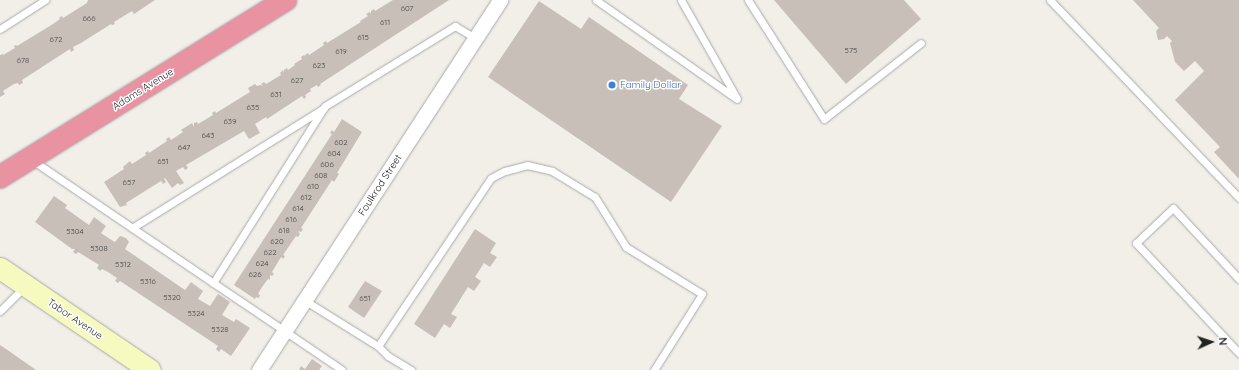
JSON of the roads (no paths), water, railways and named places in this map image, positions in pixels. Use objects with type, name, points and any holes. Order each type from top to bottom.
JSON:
[{"type":"highway","name":"Adams Avenue","points":[[0,177],[286,0]]},
{"type":"street","name":"Foulkrod Street","points":[[259,370],[500,0]]},
{"type":"street","name":"Tabor Avenue","points":[[0,268],[150,370]]},
{"type":"lane","points":[[0,29],[45,0]]},
{"type":"lane","points":[[596,0],[737,99],[681,0]]},
{"type":"lane","points":[[748,0],[824,119],[921,43]]},
{"type":"lane","points":[[1050,0],[1239,198]]},
{"type":"lane","points":[[132,228],[455,26],[475,38]]},
{"type":"lane","points":[[213,283],[325,106]]},
{"type":"lane","points":[[30,159],[342,370]]},
{"type":"lane","points":[[378,346],[491,178],[505,170],[527,165],[552,171],[595,196],[626,247],[702,294],[654,370]]},
{"type":"lane","points":[[1239,279],[1173,208],[1136,243],[1239,353]]},
{"type":"lane","points":[[0,310],[26,285]]},
{"type":"lane","points":[[304,300],[378,346],[388,356],[411,370]]},
{"type":"place","name":"Family Dollar","points":[[612,85]]}]
